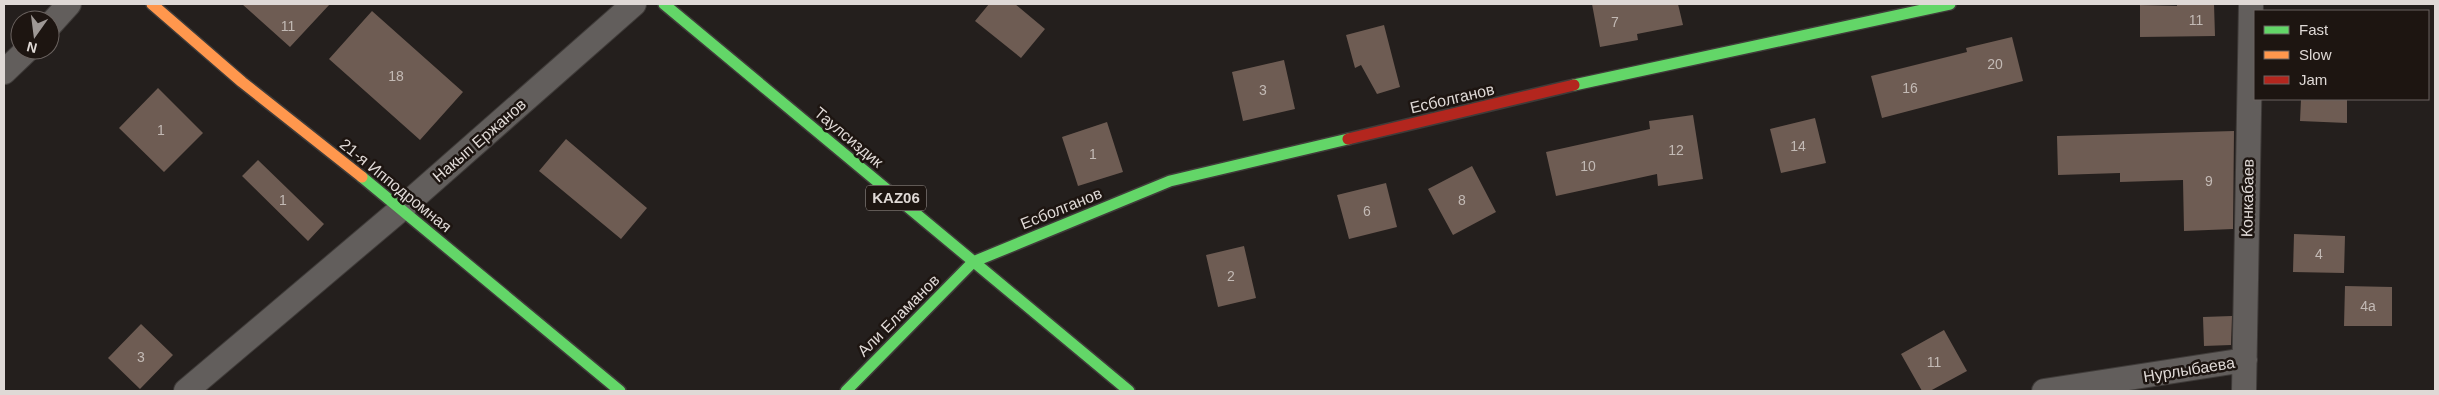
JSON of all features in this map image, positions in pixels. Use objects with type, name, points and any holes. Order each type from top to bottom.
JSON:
[{"type":"street","points":[[60,14],[69,4]]},
{"type":"street","name":"21-я Ипподромная","points":[[152,4],[242,82],[401,209],[620,391]]},
{"type":"street","name":"Накып Ержанов","points":[[186,391],[401,209],[634,4]]},
{"type":"street","name":"Таулсиздик","points":[[664,4],[1129,391]]},
{"type":"street","name":"Есболганов","points":[[973,262],[1170,182],[1635,71],[1950,4]]},
{"type":"street","name":"Конкабаев","points":[[2244,391],[2251,4]]},
{"type":"street","points":[[4,72],[17,60]]},
{"type":"street","name":"Али Еламанов","points":[[846,391],[973,262]]},
{"type":"street","name":"Нурлыбаева","points":[[2044,391],[2245,360]]},
{"type":"building","points":[[242,4],[330,4],[290,47]]},
{"type":"building","points":[[989,4],[1015,4],[1045,29],[1021,58],[975,21]]},
{"type":"building","points":[[1592,4],[1678,4],[1683,25],[1637,34],[1638,40],[1600,47]]},
{"type":"building","points":[[2177,4],[2214,4],[2215,36],[2140,37],[2140,5],[2177,6]]},
{"type":"building","points":[[372,11],[463,92],[420,140],[329,59]]},
{"type":"building","points":[[1384,25],[1400,87],[1377,94],[1361,65],[1355,68],[1346,35]]},
{"type":"building","points":[[2012,37],[2023,81],[1882,118],[1871,76],[1967,52],[1966,48]]},
{"type":"building","points":[[1284,60],[1295,109],[1243,121],[1232,72]]},
{"type":"building","points":[[158,88],[203,133],[164,172],[119,128]]},
{"type":"building","points":[[2301,100],[2347,100],[2347,123],[2300,121]]},
{"type":"building","points":[[1693,115],[1703,179],[1658,186],[1657,174],[1556,196],[1546,152],[1650,129],[1649,121]]},
{"type":"building","points":[[1815,118],[1826,163],[1781,173],[1770,129]]},
{"type":"building","points":[[1107,122],[1123,172],[1078,186],[1062,137]]},
{"type":"building","points":[[2234,131],[2233,229],[2184,231],[2183,180],[2120,182],[2120,173],[2058,175],[2057,136]]},
{"type":"building","points":[[566,139],[647,208],[621,239],[539,171]]},
{"type":"building","points":[[258,160],[324,224],[308,241],[242,176]]},
{"type":"building","points":[[1472,166],[1496,212],[1453,235],[1428,189]]},
{"type":"building","points":[[1386,183],[1397,227],[1349,239],[1337,195]]},
{"type":"building","points":[[2294,234],[2345,236],[2344,273],[2293,272]]},
{"type":"building","points":[[1244,246],[1256,298],[1218,307],[1206,255]]},
{"type":"building","points":[[2345,286],[2392,287],[2392,326],[2344,326]]},
{"type":"building","points":[[2232,316],[2231,345],[2204,346],[2203,317]]},
{"type":"building","points":[[141,324],[173,355],[140,389],[108,358]]},
{"type":"building","points":[[1944,330],[1967,371],[1930,391],[1922,391],[1901,354]]},
{"type":"traffic: fast","points":[[664,4],[1129,391]]},
{"type":"traffic: fast","points":[[1574,85],[1950,4]]},
{"type":"traffic: fast","points":[[846,391],[973,262],[1170,181],[1348,139]]},
{"type":"traffic: fast","points":[[362,177],[620,391]]},
{"type":"traffic: slow","points":[[152,4],[242,82],[362,177]]},
{"type":"traffic: jam","points":[[1348,139],[1574,85]]}]
